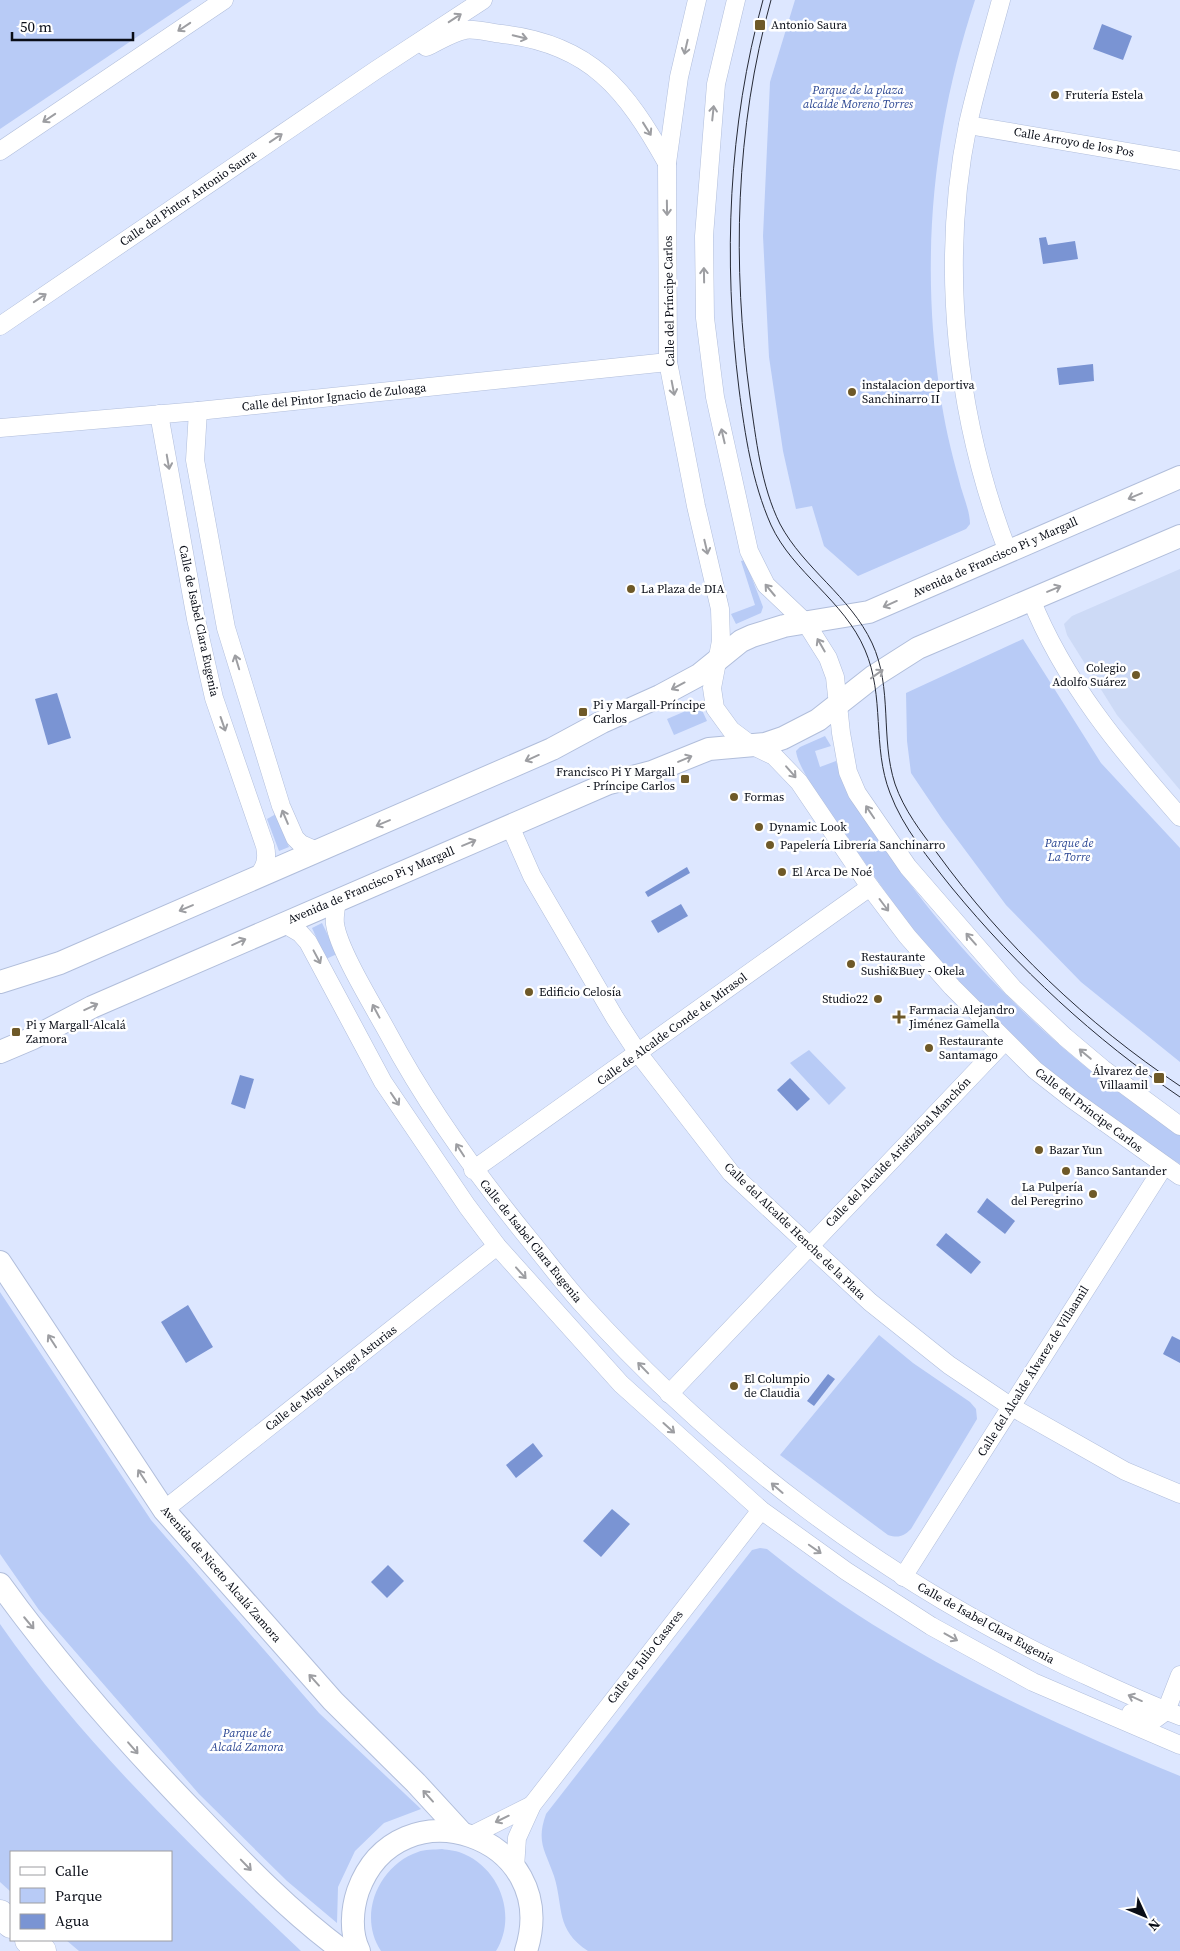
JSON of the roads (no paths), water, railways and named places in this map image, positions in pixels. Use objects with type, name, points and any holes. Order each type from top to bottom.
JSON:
[{"type":"highway","points":[[0,1914],[10,1923]]},
{"type":"highway","points":[[30,1941],[42,1951]]},
{"type":"street","points":[[0,151],[224,0]]},
{"type":"street","name":"Calle del Pintor Antonio Saura","points":[[0,326],[376,70],[483,0]]},
{"type":"street","name":"Calle del Príncipe Carlos","points":[[697,0],[679,77],[666,164],[668,362],[696,506],[720,609],[722,625],[718,660]]},
{"type":"street","points":[[736,0],[716,84],[707,172],[704,236],[705,325],[715,398],[749,551],[766,585],[806,623],[817,638],[833,669],[840,733],[848,772],[865,806],[908,867],[1013,988],[1039,1013],[1103,1069],[1180,1126]]},
{"type":"street","points":[[1000,0],[968,124],[956,200],[954,311],[965,399],[989,499],[1008,552]]},
{"type":"street","name":"Calle del Pintor Antonio Saura","points":[[376,70],[465,30],[512,35],[550,44],[591,63],[627,99],[666,164]]},
{"type":"street","name":"Calle Arroyo de los Pos","points":[[968,124],[1180,161]]},
{"type":"street","name":"Calle del Pintor Ignacio de Zuloaga","points":[[0,428],[159,414],[668,362]]},
{"type":"street","name":"Calle de Isabel Clara Eugenia","points":[[198,410],[195,460],[226,628],[280,806],[295,838],[301,844],[317,851]]},
{"type":"street","name":"Calle de Isabel Clara Eugenia","points":[[159,414],[196,619],[214,698],[265,846],[267,860],[265,867],[256,878]]},
{"type":"street","name":"Avenida de Francisco Pi y Margall","points":[[0,982],[60,963],[565,743],[602,722],[699,675],[741,641],[752,636],[784,626],[869,612],[1180,477]]},
{"type":"street","name":"Avenida de Francisco Pi y Margall","points":[[0,1052],[33,1038],[92,1007],[609,782],[652,772],[709,749],[765,744],[800,730],[818,720],[907,654],[1180,536]]},
{"type":"street","points":[[1031,599],[1057,653],[1089,703],[1111,735],[1180,817]]},
{"type":"street","points":[[718,660],[712,688],[715,708],[726,725],[751,745]]},
{"type":"street","name":"Calle del Príncipe Carlos","points":[[751,745],[779,760],[799,782],[870,887],[907,936],[945,980],[1005,1041],[1035,1070],[1072,1099],[1180,1176]]},
{"type":"street","name":"Calle del Alcalde Henche de la Plata","points":[[510,826],[532,876],[615,1018],[638,1053],[730,1173],[870,1302],[949,1365],[1010,1406],[1125,1471],[1180,1494]]},
{"type":"street","name":"Calle de Alcalde Conde de Mirasol","points":[[473,1170],[870,887]]},
{"type":"street","name":"Calle de Isabel Clara Eugenia","points":[[337,900],[335,923],[338,936],[348,957],[402,1058],[473,1170],[582,1304],[669,1394],[784,1493],[816,1518],[945,1603],[1020,1644],[1173,1713]]},
{"type":"street","name":"Calle de Isabel Clara Eugenia","points":[[283,923],[300,932],[308,942],[383,1082],[497,1246],[621,1384],[761,1510],[846,1571],[931,1626],[1033,1682],[1180,1744]]},
{"type":"street","name":"Calle del Alcalde Aristizábal Manchón","points":[[669,1394],[1005,1041]]},
{"type":"street","name":"Calle del Alcalde Álvarez de Villaamil","points":[[903,1576],[1164,1166]]},
{"type":"street","name":"Calle de Miguel Ángel Asturias","points":[[164,1510],[497,1246]]},
{"type":"street","name":"Avenida de Niceto Alcalá Zamora","points":[[0,1262],[164,1510],[333,1701],[467,1834]]},
{"type":"street","name":"Calle de Isabel Clara Eugenia","points":[[761,1510],[816,1518]]},
{"type":"street","name":"Calle de Julio Casares","points":[[516,1868],[517,1838],[532,1805],[761,1510]]},
{"type":"street","points":[[0,1584],[22,1615],[135,1751],[260,1881],[343,1951]]},
{"type":"street","points":[[1173,1713],[1180,1675]]},
{"type":"street","name":"Calle de Isabel Clara Eugenia","points":[[1033,1682],[1080,1692],[1151,1722],[1173,1713]]},
{"type":"street","name":"Calle de Julio Casares","points":[[467,1834],[532,1805]]},
{"type":"street","points":[[358,1951],[353,1924],[355,1901],[363,1879],[376,1860],[394,1845],[415,1835],[438,1830],[467,1834],[496,1848],[516,1868],[528,1893],[531,1912],[532,1921],[527,1950]]},
{"type":"water","points":[[1102,24],[1132,36],[1123,60],[1093,49]]},
{"type":"water","points":[[1046,237],[1048,245],[1075,241],[1078,259],[1043,264],[1039,238]]},
{"type":"water","points":[[1093,364],[1094,381],[1059,385],[1057,368]]},
{"type":"water","points":[[57,693],[71,738],[48,745],[35,699]]},
{"type":"water","points":[[687,867],[690,873],[648,897],[645,892]]},
{"type":"water","points":[[681,904],[688,916],[658,933],[651,921]]},
{"type":"water","points":[[240,1075],[254,1079],[245,1109],[231,1104]]},
{"type":"water","points":[[790,1078],[810,1099],[797,1111],[777,1090]]},
{"type":"water","points":[[987,1198],[1015,1221],[1005,1234],[977,1212]]},
{"type":"water","points":[[946,1233],[981,1262],[971,1274],[936,1245]]},
{"type":"water","points":[[188,1305],[213,1347],[186,1363],[161,1322]]},
{"type":"water","points":[[1172,1336],[1180,1340],[1180,1363],[1163,1354]]},
{"type":"water","points":[[828,1374],[835,1379],[814,1406],[807,1401]]},
{"type":"water","points":[[533,1443],[543,1456],[516,1478],[506,1465]]},
{"type":"water","points":[[612,1509],[630,1524],[601,1557],[583,1541]]},
{"type":"water","points":[[388,1565],[404,1581],[387,1598],[371,1582]]},
{"type":"tram line","points":[[763,0],[742,96],[736,144],[730,242],[731,292],[739,389],[750,458],[764,509],[780,542],[792,558],[845,616],[865,650],[875,685],[879,740],[885,776],[895,806],[917,843],[977,918],[1030,974],[1058,1001],[1117,1051],[1180,1097]]},
{"type":"tram line","points":[[771,0],[750,98],[740,197],[739,247],[744,347],[760,462],[768,494],[780,524],[790,540],[801,555],[852,611],[872,643],[878,660],[885,695],[888,749],[895,784],[908,812],[919,829],[990,919],[1048,980],[1112,1036],[1180,1086]]},
{"type":"place","name":"Antonio Saura","points":[[760,25]]},
{"type":"place","name":"Frutería Estela","points":[[1055,95]]},
{"type":"place","name":"instalacion deportiva Sanchinarro II","points":[[852,392]]},
{"type":"place","name":"La Plaza de DIA","points":[[631,589]]},
{"type":"place","name":"Colegio Adolfo Suárez","points":[[1136,675]]},
{"type":"place","name":"Pi y Margall-Príncipe Carlos","points":[[583,712]]},
{"type":"place","name":"Francisco Pi Y Margall - Príncipe Carlos","points":[[685,779]]},
{"type":"place","name":"Formas","points":[[734,797]]},
{"type":"place","name":"Dynamic Look","points":[[759,827]]},
{"type":"place","name":"Papelería Librería Sanchinarro","points":[[770,845]]},
{"type":"place","name":"El Arca De Noé","points":[[782,872]]},
{"type":"place","name":"Restaurante Sushi&Buey - Okela","points":[[851,964]]},
{"type":"place","name":"Edificio Celosía","points":[[529,992]]},
{"type":"place","name":"Studio22","points":[[878,999]]},
{"type":"place","name":"Farmacia Alejandro Jiménez Gamella","points":[[899,1017]]},
{"type":"place","name":"Pi y Margall-Alcalá Zamora","points":[[16,1032]]},
{"type":"place","name":"Restaurante Santamago","points":[[929,1048]]},
{"type":"place","name":"Álvarez de Villaamil","points":[[1159,1078]]},
{"type":"place","name":"Bazar Yun","points":[[1039,1150]]},
{"type":"place","name":"Banco Santander","points":[[1066,1171]]},
{"type":"place","name":"La Pulpería del Peregrino","points":[[1093,1194]]},
{"type":"place","name":"El Columpio de Claudia","points":[[734,1386]]},
{"type":"park label","name":"Parque de la plaza alcalde Moreno Torres","points":[[858,97]]},
{"type":"park label","name":"Parque de La Torre","points":[[1069,850]]},
{"type":"park label","name":"Parque de Alcalá Zamora","points":[[247,1740]]}]
